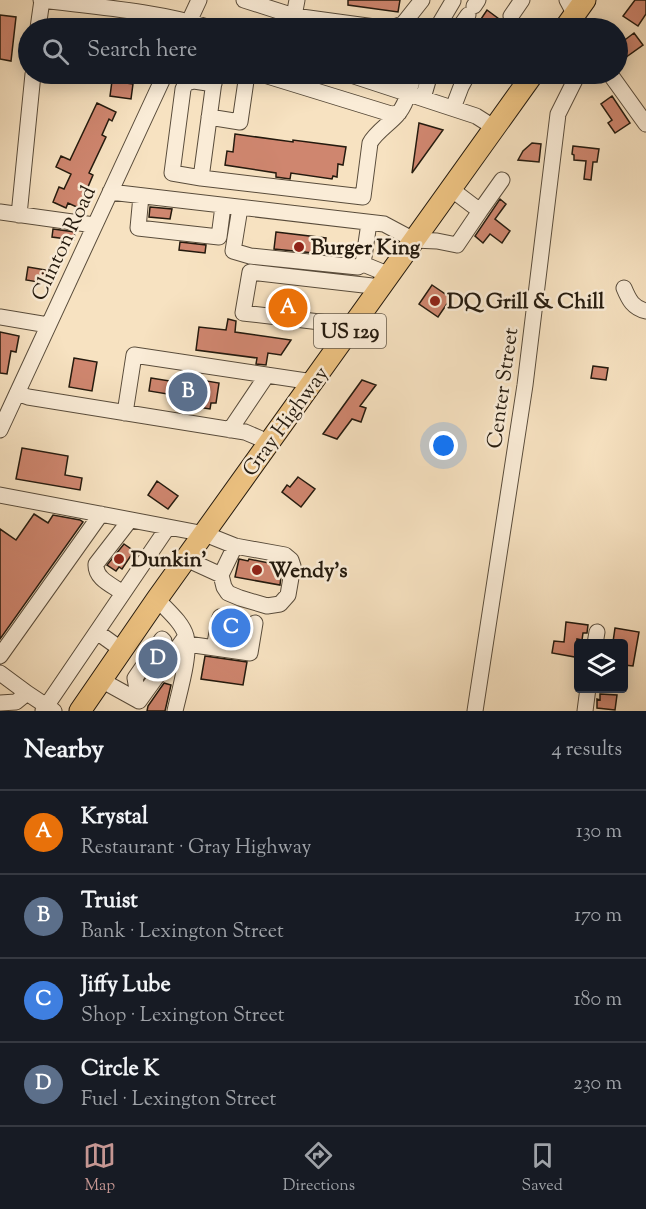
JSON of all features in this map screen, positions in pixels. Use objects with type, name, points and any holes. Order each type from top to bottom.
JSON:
[{"type":"highway","name":"Gray Highway","points":[[84,710],[101,681],[186,559],[526,84]]},
{"type":"street","points":[[39,18],[42,0],[142,7],[170,18]]},
{"type":"street","points":[[191,18],[199,0]]},
{"type":"street","points":[[244,0],[294,16],[309,18]]},
{"type":"street","points":[[294,16],[297,0]]},
{"type":"street","points":[[408,18],[423,0]]},
{"type":"street","points":[[511,16],[522,0]]},
{"type":"street","points":[[443,18],[453,1]]},
{"type":"street","points":[[20,214],[32,84]]},
{"type":"street","name":"Clinton Road","points":[[0,430],[160,84]]},
{"type":"street","points":[[186,84],[172,173],[363,197],[372,137],[383,129],[405,105],[411,84]]},
{"type":"street","points":[[201,178],[214,84]]},
{"type":"street","points":[[209,117],[240,122],[246,84]]},
{"type":"street","points":[[297,84],[391,114],[399,113]]},
{"type":"street","points":[[380,84],[476,116],[495,128]]},
{"type":"street","points":[[423,98],[427,84]]},
{"type":"street","points":[[453,108],[462,84]]},
{"type":"street","name":"Center Street","points":[[475,711],[525,385],[558,114],[573,84]]},
{"type":"street","points":[[617,84],[646,124]]},
{"type":"street","points":[[110,192],[384,224],[414,240],[457,245],[502,180]]},
{"type":"street","points":[[451,189],[480,211]]},
{"type":"street","points":[[141,196],[138,228],[219,237]]},
{"type":"street","points":[[223,206],[219,237],[232,251],[250,256],[358,267],[363,264]]},
{"type":"street","points":[[232,251],[240,208]]},
{"type":"street","points":[[0,212],[94,225]]},
{"type":"street","points":[[363,264],[369,223]]},
{"type":"street","points":[[363,264],[385,281]]},
{"type":"street","points":[[354,326],[243,313],[250,272],[385,281]]},
{"type":"street","points":[[624,288],[633,306],[646,311]]},
{"type":"street","points":[[0,317],[48,325]]},
{"type":"street","points":[[125,412],[134,355],[313,382]]},
{"type":"street","points":[[230,430],[267,375]]},
{"type":"street","points":[[17,393],[28,397],[245,432],[259,438],[268,446]]},
{"type":"street","points":[[0,495],[97,520],[130,520],[168,527],[205,534],[242,547],[285,555],[291,560],[293,566],[288,595],[280,604],[267,606],[240,598],[228,593],[223,581],[186,559]]},
{"type":"street","points":[[97,520],[113,540]]},
{"type":"street","points":[[0,656],[97,520]]},
{"type":"street","points":[[123,593],[98,576],[95,571],[96,564],[130,520]]},
{"type":"street","points":[[0,673],[48,709],[168,527]]},
{"type":"street","points":[[223,581],[242,547]]},
{"type":"street","points":[[76,550],[96,564]]},
{"type":"street","points":[[101,681],[139,700],[178,622],[158,599]]},
{"type":"street","points":[[214,648],[220,616]]},
{"type":"street","points":[[161,658],[214,648],[250,653],[255,623]]},
{"type":"street","points":[[97,632],[122,650]]},
{"type":"street","points":[[161,658],[186,662],[175,711]]},
{"type":"street","points":[[0,703],[16,702],[27,693]]},
{"type":"street","points":[[585,711],[587,693]]},
{"type":"building","points":[[348,0],[400,0],[398,12],[348,5]]},
{"type":"building","points":[[635,0],[646,0],[646,14],[638,26],[623,16]]},
{"type":"building","points":[[487,10],[498,18],[482,18]]},
{"type":"building","points":[[0,15],[16,17],[11,61],[0,59]]},
{"type":"building","points":[[634,33],[643,45],[628,56],[628,38]]},
{"type":"building","points":[[112,84],[133,84],[131,99],[110,96]]},
{"type":"building","points":[[612,96],[630,123],[615,133],[608,123],[612,120],[601,104]]},
{"type":"building","points":[[97,103],[116,112],[112,121],[109,119],[102,135],[106,137],[89,173],[93,175],[79,208],[68,203],[66,208],[53,202],[59,187],[64,189],[71,174],[56,167],[61,156],[70,160]]},
{"type":"building","points":[[419,123],[443,130],[412,173]]},
{"type":"building","points":[[235,134],[346,147],[343,165],[338,164],[337,177],[333,176],[332,179],[291,173],[290,179],[276,177],[276,173],[225,165],[227,151],[233,152]]},
{"type":"building","points":[[532,143],[541,144],[539,162],[518,160],[523,151]]},
{"type":"building","points":[[573,146],[599,149],[597,162],[593,162],[591,180],[584,179],[586,161],[574,160]]},
{"type":"building","points":[[500,199],[506,204],[495,219],[510,231],[502,243],[490,234],[483,243],[475,236]]},
{"type":"building","points":[[150,207],[172,209],[170,219],[149,217]]},
{"type":"building","points":[[53,229],[75,232],[74,240],[52,237]]},
{"type":"building","name":"Burger King","points":[[276,232],[326,238],[324,254],[274,249]]},
{"type":"building","points":[[180,242],[206,245],[205,253],[179,250]]},
{"type":"building","points":[[28,267],[52,271],[50,284],[26,280]]},
{"type":"building","name":"DQ Grill & Chill","points":[[432,285],[451,298],[438,317],[419,304]]},
{"type":"building","points":[[287,295],[299,296],[298,298],[308,300],[307,311],[270,306],[270,304],[276,305],[277,296],[287,297]]},
{"type":"building","points":[[228,319],[236,321],[235,332],[291,340],[281,355],[268,353],[266,365],[256,364],[257,358],[196,350],[199,327],[226,330]]},
{"type":"building","points":[[0,332],[19,336],[16,352],[11,351],[7,374],[0,373]]},
{"type":"building","points":[[74,358],[97,362],[92,391],[69,387]]},
{"type":"building","points":[[593,366],[608,368],[606,380],[591,378]]},
{"type":"building","points":[[151,378],[188,384],[189,378],[219,383],[216,403],[211,403],[210,409],[185,405],[186,397],[149,391]]},
{"type":"building","points":[[362,380],[376,385],[360,406],[366,408],[361,422],[352,419],[337,439],[323,434]]},
{"type":"building","points":[[22,448],[68,456],[65,475],[82,478],[80,490],[16,479]]},
{"type":"building","points":[[298,477],[315,489],[301,507],[282,492],[287,485],[290,487]]},
{"type":"building","points":[[157,481],[178,496],[168,509],[148,495]]},
{"type":"building","points":[[34,514],[48,523],[53,515],[83,522],[0,639],[0,529],[16,540]]},
{"type":"building","name":"Dunkin'","points":[[124,544],[134,551],[122,569],[119,567],[116,571],[107,565]]},
{"type":"building","name":"Wendy's","points":[[239,559],[279,565],[277,576],[281,576],[280,585],[235,577]]},
{"type":"building","points":[[229,613],[241,615],[237,641],[226,640]]},
{"type":"building","points":[[566,622],[588,625],[587,633],[583,633],[582,639],[574,639],[574,657],[552,653],[554,641],[564,642]]},
{"type":"building","points":[[615,628],[639,632],[633,666],[628,665],[628,639],[613,639]]},
{"type":"building","points":[[205,656],[247,662],[243,685],[201,679]]},
{"type":"building","points":[[164,683],[171,685],[165,711],[147,711],[148,706]]},
{"type":"building","points":[[600,694],[617,695],[615,710],[597,708],[597,699],[600,700]]},
{"type":"place","name":"Burger King","points":[[299,247]]},
{"type":"place","name":"DQ Grill & Chill","points":[[435,301]]},
{"type":"place","name":"Krystal","points":[[288,308]]},
{"type":"place","name":"Truist","points":[[188,392]]},
{"type":"place","name":"Dunkin'","points":[[119,559]]},
{"type":"place","name":"Wendy's","points":[[257,570]]},
{"type":"place","name":"Jiffy Lube","points":[[231,628]]},
{"type":"place","name":"Circle K","points":[[158,659]]}]
